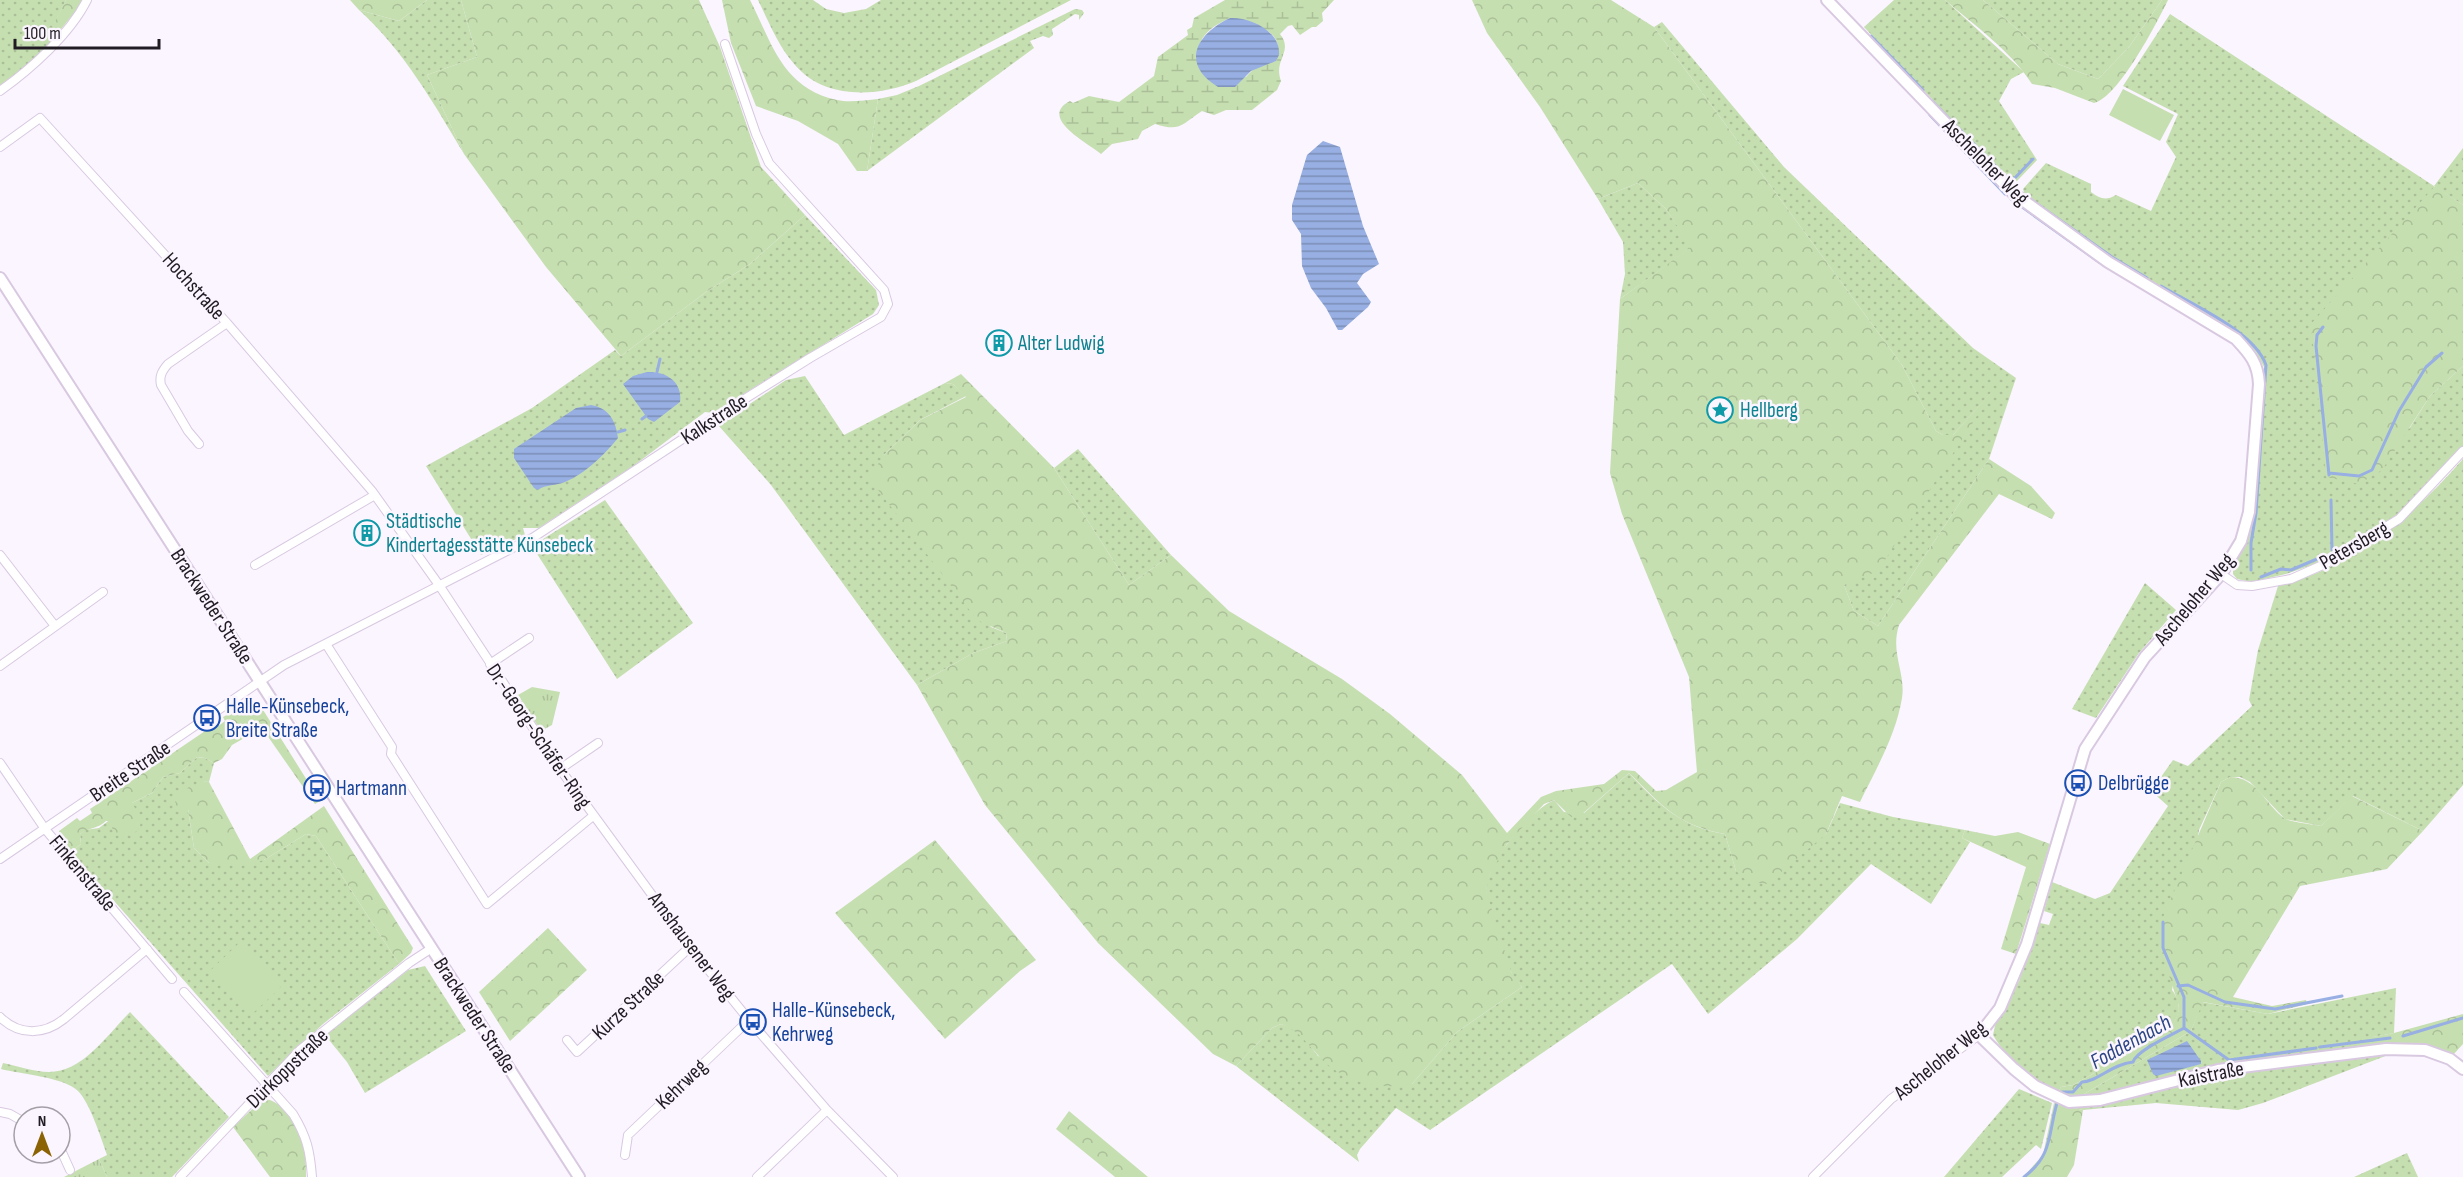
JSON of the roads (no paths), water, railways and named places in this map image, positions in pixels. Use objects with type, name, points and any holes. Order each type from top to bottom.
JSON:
[{"type":"street","points":[[0,91],[38,60],[71,25],[87,0]]},
{"type":"street","name":"Ascheloher Weg","points":[[1813,1177],[1891,1099],[1979,1035],[2000,1008],[2027,944],[2085,749],[2145,657],[2221,574],[2241,541],[2249,512],[2259,384],[2258,369],[2252,355],[2236,339],[2108,262],[2013,193],[1827,0]]},
{"type":"street","name":"Kalkstraße","points":[[260,682],[284,665],[534,537],[726,411],[881,317],[886,311],[887,296],[884,290],[769,163],[756,134],[725,44]]},
{"type":"street","name":"Hochstraße","points":[[0,147],[40,118],[227,323],[375,495],[439,585]]},
{"type":"street","name":"Brackweder Straße","points":[[2,285],[579,1177]]},
{"type":"street","points":[[199,444],[188,431],[161,386],[160,378],[168,364],[227,323]]},
{"type":"street","name":"Petersberg","points":[[2221,574],[2237,585],[2252,586],[2290,579],[2325,564],[2399,519],[2463,451]]},
{"type":"street","points":[[255,565],[375,495]]},
{"type":"street","points":[[0,555],[55,626]]},
{"type":"street","name":"Dr.-Georg-Schäfer-Ring","points":[[326,644],[392,747],[392,754],[424,807],[487,904],[593,816],[439,585]]},
{"type":"street","points":[[0,666],[103,592]]},
{"type":"street","points":[[490,663],[529,638]]},
{"type":"street","name":"Breite Straße","points":[[0,859],[260,682]]},
{"type":"street","points":[[560,769],[598,743]]},
{"type":"street","name":"Finkenstraße","points":[[0,763],[45,829],[172,979]]},
{"type":"street","name":"Amshausener Weg","points":[[593,816],[690,947],[749,1020],[827,1110],[893,1177]]},
{"type":"street","name":"Kurze Straße","points":[[567,1040],[577,1052],[690,947]]},
{"type":"street","name":"Dürkoppstraße","points":[[180,1177],[300,1050],[409,963],[432,948]]},
{"type":"street","points":[[0,1017],[6,1024],[22,1030],[49,1029],[64,1020],[147,949]]},
{"type":"street","points":[[184,992],[293,1114],[304,1132],[312,1177]]},
{"type":"street","name":"Kehrweg","points":[[625,1155],[628,1135],[749,1020]]},
{"type":"street","name":"Kaistraße","points":[[1979,1035],[2014,1070],[2035,1086],[2069,1102],[2100,1100],[2218,1070],[2386,1048],[2412,1048],[2432,1052],[2450,1059],[2463,1070]]},
{"type":"street","points":[[757,1177],[827,1110]]},
{"type":"street","points":[[68,1165],[70,1170]]},
{"type":"water","points":[[1230,18],[1255,23],[1270,32],[1278,46],[1279,55],[1276,61],[1251,71],[1235,87],[1218,87],[1199,69],[1196,59],[1197,50],[1208,32]]},
{"type":"water","points":[[1323,141],[1340,147],[1363,226],[1379,264],[1363,274],[1357,283],[1371,302],[1342,330],[1338,330],[1326,308],[1311,288],[1302,266],[1301,234],[1292,220],[1292,205],[1307,155]]},
{"type":"water","points":[[647,372],[660,373],[671,379],[679,388],[680,395],[680,402],[654,422],[648,419],[623,384],[633,376]]},
{"type":"water","points":[[591,405],[607,412],[615,426],[618,438],[580,474],[562,483],[538,490],[534,488],[514,458],[514,449],[576,408]]},
{"type":"water","points":[[2187,1041],[2201,1064],[2156,1076],[2153,1074],[2147,1060]]},
{"type":"waterway","points":[[1871,36],[1923,90]]},
{"type":"waterway","points":[[1932,101],[2012,183]]},
{"type":"waterway","points":[[1930,115],[2005,194]]},
{"type":"waterway","points":[[2011,182],[2033,159]]},
{"type":"waterway","points":[[2023,194],[2112,257],[2147,278]]},
{"type":"waterway","points":[[2011,199],[2099,262]]},
{"type":"waterway","points":[[2161,286],[2235,330],[2249,341],[2266,365],[2256,513],[2251,543],[2251,570]]},
{"type":"waterway","points":[[2323,327],[2317,335],[2316,346],[2329,475]]},
{"type":"waterway","points":[[2329,473],[2359,476],[2372,470],[2399,411],[2426,367],[2442,353]]},
{"type":"waterway","points":[[657,372],[660,359]]},
{"type":"waterway","points":[[642,419],[646,416]]},
{"type":"waterway","points":[[618,432],[625,430]]},
{"type":"waterway","points":[[2331,500],[2332,550]]},
{"type":"waterway","points":[[2261,577],[2281,569],[2291,570],[2317,559]]},
{"type":"waterway","points":[[2163,922],[2163,948],[2184,997],[2184,1028]]},
{"type":"waterway","points":[[2178,986],[2188,985],[2225,1002],[2275,1009],[2342,996]]},
{"type":"waterway","name":"Foddenbach","points":[[2403,1036],[2463,1018]]},
{"type":"waterway","name":"Foddenbach","points":[[2062,1092],[2073,1092],[2082,1082],[2125,1063],[2133,1062],[2148,1048],[2184,1028],[2229,1060],[2316,1048]]},
{"type":"waterway","name":"Foddenbach","points":[[2320,1047],[2390,1038]]},
{"type":"waterway","name":"Foddenbach","points":[[2024,1177],[2040,1161],[2045,1152],[2057,1103]]},
{"type":"place","name":"Alter Ludwig","points":[[999,343]]},
{"type":"place","name":"Hellberg","points":[[1720,410]]},
{"type":"place","name":"Städtische Kindertagesstätte Künsebeck","points":[[367,533]]},
{"type":"place","name":"Halle-Künsebeck, Breite Straße","points":[[207,718]]},
{"type":"place","name":"Delbrügge","points":[[2078,783]]},
{"type":"place","name":"Hartmann","points":[[317,788]]},
{"type":"place","name":"Halle-Künsebeck, Kehrweg","points":[[753,1022]]}]
